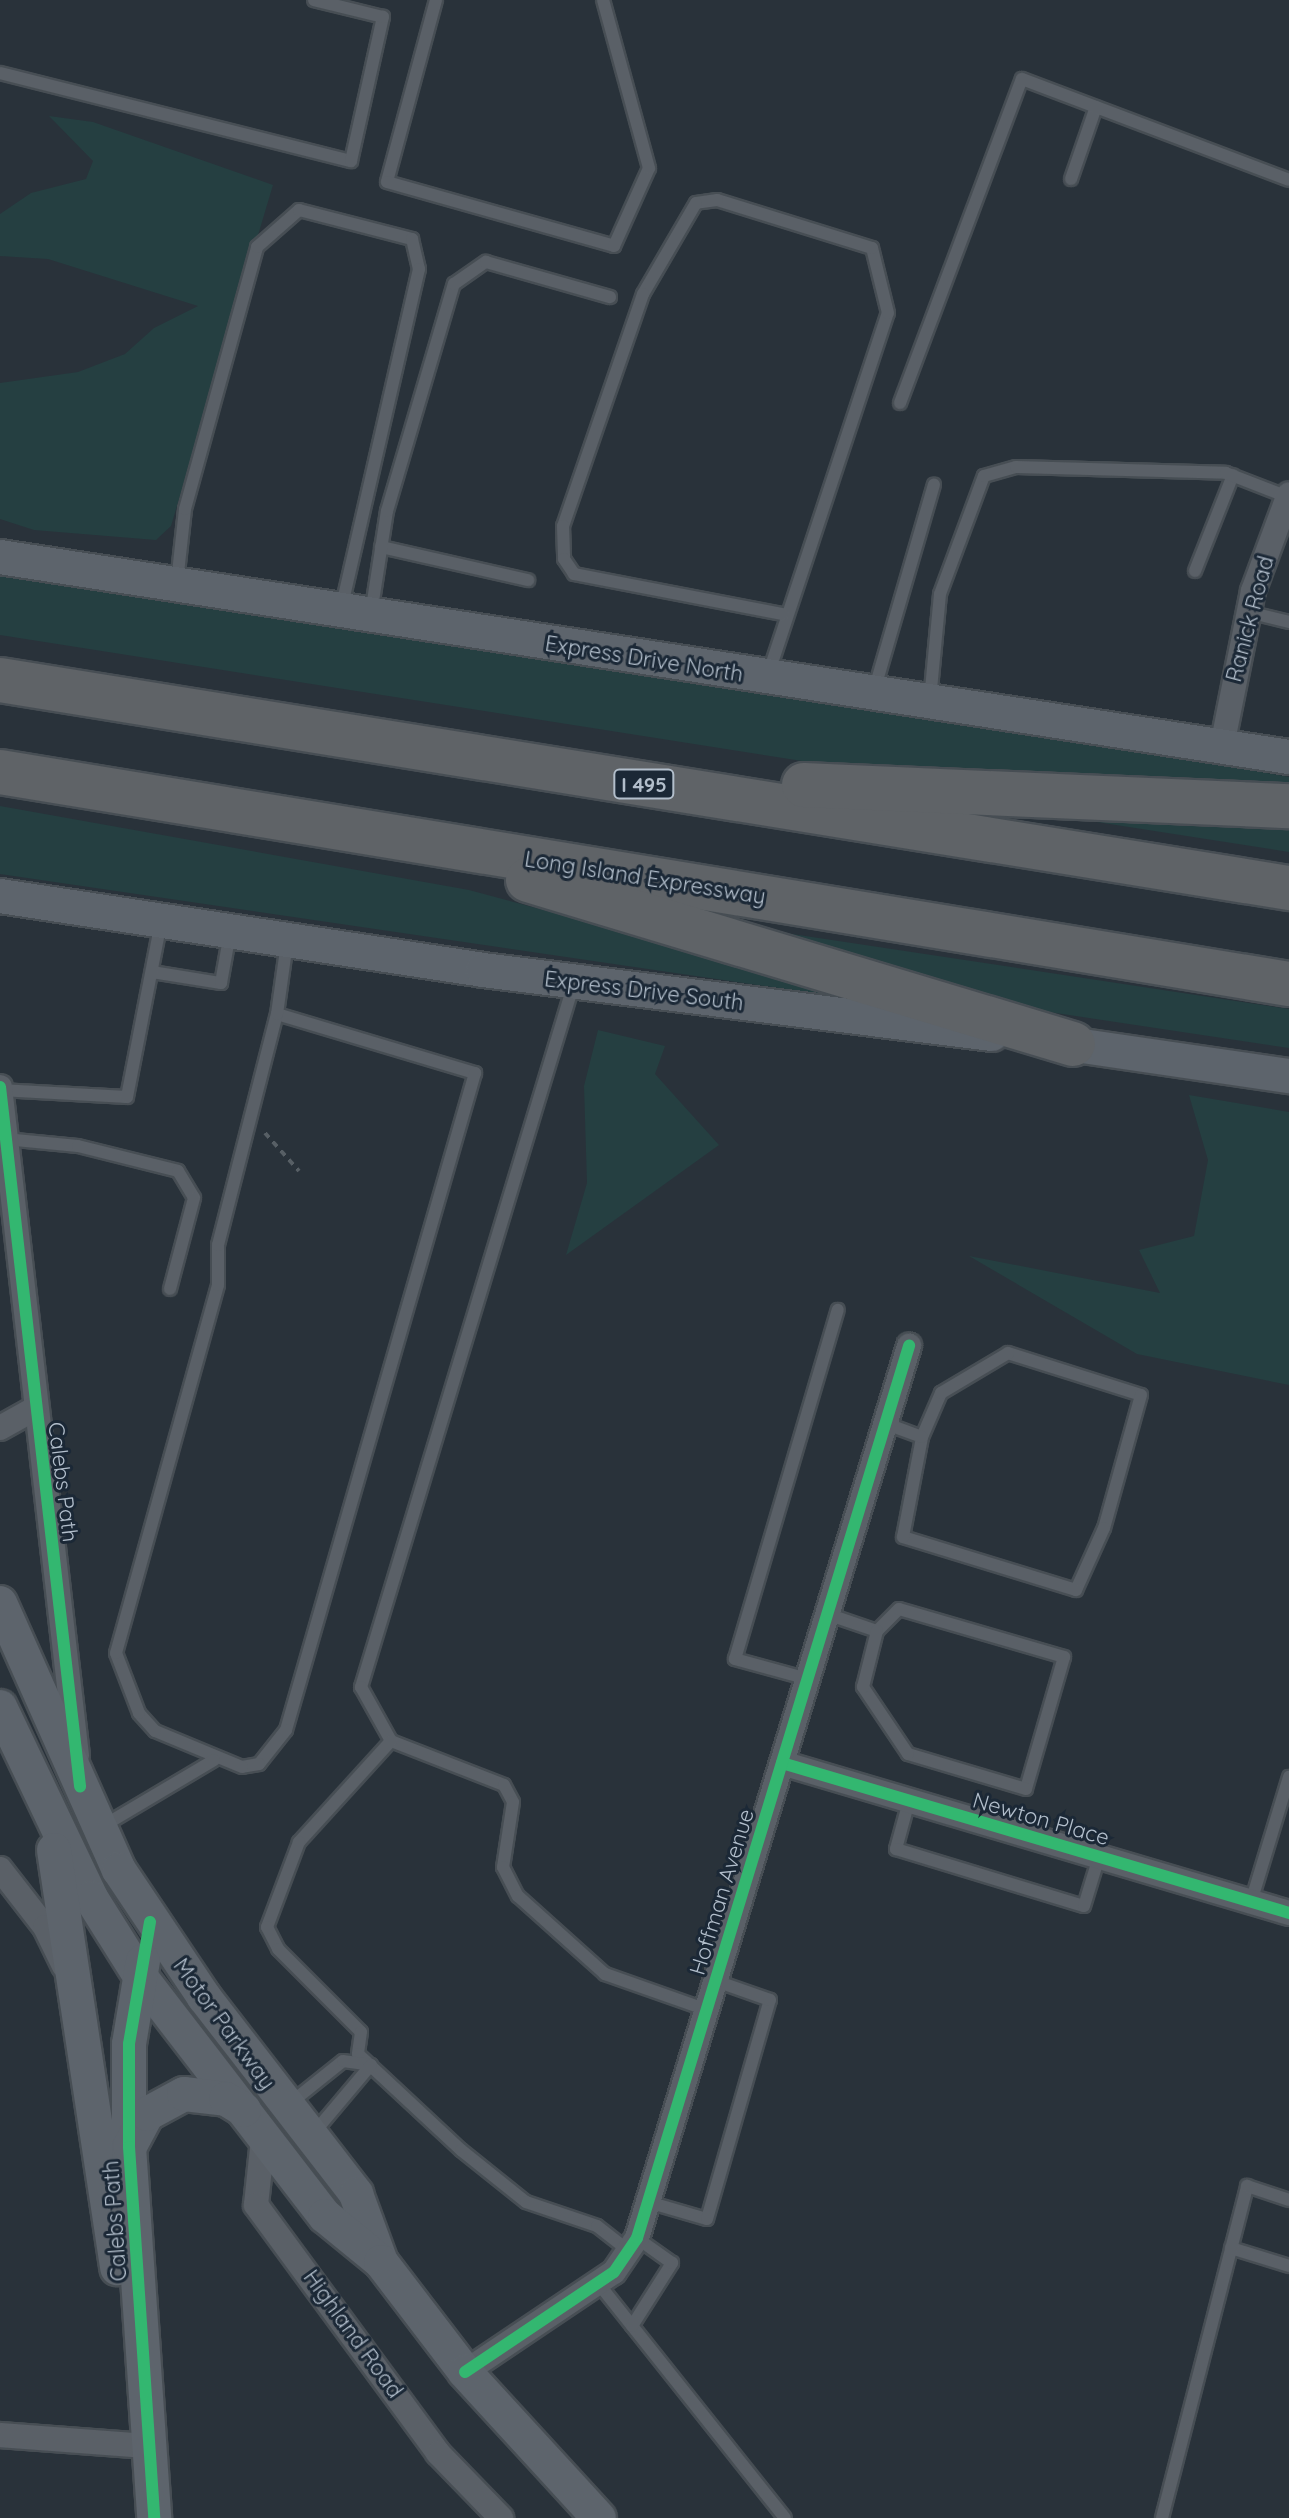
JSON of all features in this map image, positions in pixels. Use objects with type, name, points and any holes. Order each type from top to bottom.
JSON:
[{"type":"highway","name":"I 495","points":[[0,680],[1289,888]]},
{"type":"highway","points":[[321,732],[805,785],[1289,806]]},
{"type":"highway","name":"Long Island Expressway","points":[[0,772],[1289,984]]},
{"type":"highway","points":[[437,843],[664,924],[1073,1044]]},
{"type":"main road","name":"Express Drive North","points":[[0,557],[1289,757]]},
{"type":"main road","name":"Express Drive South","points":[[0,896],[574,983],[1073,1044],[1289,1076]]},
{"type":"main road","name":"Motor Parkway","points":[[0,1603],[100,1828],[150,1922],[325,2216],[381,2262],[465,2372],[599,2518]]},
{"type":"main road","name":"Motor Parkway","points":[[0,1707],[48,1813],[140,1976],[267,2118],[309,2137],[356,2194],[381,2262]]},
{"type":"main road","points":[[48,1813],[81,2000],[133,2380],[142,2397]]},
{"type":"main road","name":"Calebs Path","points":[[150,1922],[129,2044],[129,2147],[145,2446],[154,2518]]},
{"type":"main road","name":"Calebs Path","points":[[129,2147],[147,2114],[184,2094],[226,2099],[267,2118]]},
{"type":"street","name":"Ranick Road","points":[[1222,746],[1248,612],[1288,496]]},
{"type":"street","name":"Calebs Path","points":[[0,1088],[34,1409],[80,1786]]},
{"type":"street","name":"Hoffman Avenue","points":[[465,2372],[598,2283],[633,2244],[909,1346]]},
{"type":"street","points":[[0,1428],[34,1409]]},
{"type":"street","name":"Newton Place","points":[[782,1763],[1289,1913]]},
{"type":"street","points":[[1,1873],[45,1927],[81,2000]]},
{"type":"street","name":"Highland Road","points":[[267,2118],[256,2205],[438,2453],[501,2518]]},
{"type":"street","points":[[0,2435],[145,2446]]},
{"type":"lane","points":[[0,73],[351,161],[383,17],[314,0]]},
{"type":"lane","points":[[436,0],[387,182],[614,246],[649,168],[603,0]]},
{"type":"lane","points":[[900,403],[1022,79],[1289,180]]},
{"type":"lane","points":[[1071,179],[1096,107]]},
{"type":"lane","points":[[767,678],[782,614],[888,313],[872,248],[717,200],[696,203],[643,294],[563,526],[564,559],[574,574],[782,614]]},
{"type":"lane","points":[[176,585],[185,509],[257,247],[299,210],[412,239],[419,269],[355,614]]},
{"type":"lane","points":[[355,614],[381,547],[454,284],[486,262],[610,297]]},
{"type":"lane","points":[[929,703],[940,594],[984,476],[1016,467],[1233,475],[1288,496]]},
{"type":"lane","points":[[1195,571],[1233,475]]},
{"type":"lane","points":[[873,694],[934,485]]},
{"type":"lane","points":[[381,547],[528,580]]},
{"type":"lane","points":[[1248,612],[1289,622]]},
{"type":"lane","points":[[0,1088],[127,1097],[161,920]]},
{"type":"lane","points":[[152,972],[221,983],[230,931]]},
{"type":"lane","points":[[277,1014],[475,1073],[286,1730],[259,1764],[214,1760],[155,1731],[139,1713],[116,1653],[218,1285],[218,1245],[277,1014],[287,939]]},
{"type":"lane","points":[[574,983],[361,1687],[391,1741],[504,1785],[513,1802],[507,1885],[605,1974],[707,2010]]},
{"type":"lane","points":[[5,1139],[78,1146],[178,1171],[189,1184],[194,1198],[170,1289]]},
{"type":"lane","points":[[808,1679],[735,1659],[838,1310]]},
{"type":"lane","points":[[1008,1353],[1141,1395],[1104,1528],[1076,1590],[903,1537],[922,1437],[941,1393],[1008,1353]]},
{"type":"lane","points":[[884,1423],[922,1437]]},
{"type":"lane","points":[[899,1609],[1064,1657],[1026,1789],[908,1754],[863,1687],[877,1631],[899,1609]]},
{"type":"lane","points":[[827,1614],[877,1631]]},
{"type":"lane","points":[[391,1741],[299,1842],[285,1863],[267,1927],[278,1949],[361,2032],[358,2054],[526,2202],[597,2226],[672,2263],[632,2326]]},
{"type":"lane","points":[[100,1828],[214,1760]]},
{"type":"lane","points":[[1251,1902],[1289,1777]]},
{"type":"lane","points":[[909,1801],[896,1849],[1084,1906],[1099,1857]]},
{"type":"lane","points":[[648,2202],[707,2219],[770,2000],[716,1981]]},
{"type":"lane","points":[[267,2118],[343,2061],[371,2065]]},
{"type":"lane","points":[[309,2137],[371,2065]]},
{"type":"lane","points":[[1162,2518],[1247,2186],[1289,2200]]},
{"type":"lane","points":[[1231,2248],[1289,2266]]},
{"type":"lane","points":[[598,2283],[785,2518]]},
{"type":"path","points":[[257,1126],[299,1171]]},
{"type":"green space","points":[[49,116],[93,122],[273,185],[171,526],[156,540],[34,530],[0,519],[0,383],[78,372],[125,354],[154,328],[198,306],[48,259],[0,256],[0,214],[31,193],[86,179],[93,161]]},
{"type":"green space","points":[[0,570],[1086,740],[1289,777],[1289,793],[802,761],[0,635]]},
{"type":"green space","points":[[0,806],[469,890],[836,988],[833,996],[0,874]]},
{"type":"green space","points":[[1026,811],[1289,819],[1289,852]]},
{"type":"green space","points":[[772,931],[1289,1009],[1289,1048],[1009,1006]]},
{"type":"green space","points":[[598,1030],[665,1046],[655,1074],[719,1145],[566,1255],[587,1183],[584,1086]]},
{"type":"green space","points":[[1189,1095],[1289,1112],[1289,1385],[1137,1354],[969,1256],[1160,1293],[1139,1250],[1194,1236],[1208,1160]]},
{"type":"cycle path","points":[[0,1087],[80,1786]]},
{"type":"cycle path","points":[[465,2372],[614,2272],[637,2238],[909,1346]]},
{"type":"cycle path","points":[[782,1763],[1289,1913]]},
{"type":"cycle path","points":[[150,1922],[129,2044],[129,2147],[154,2518]]}]
